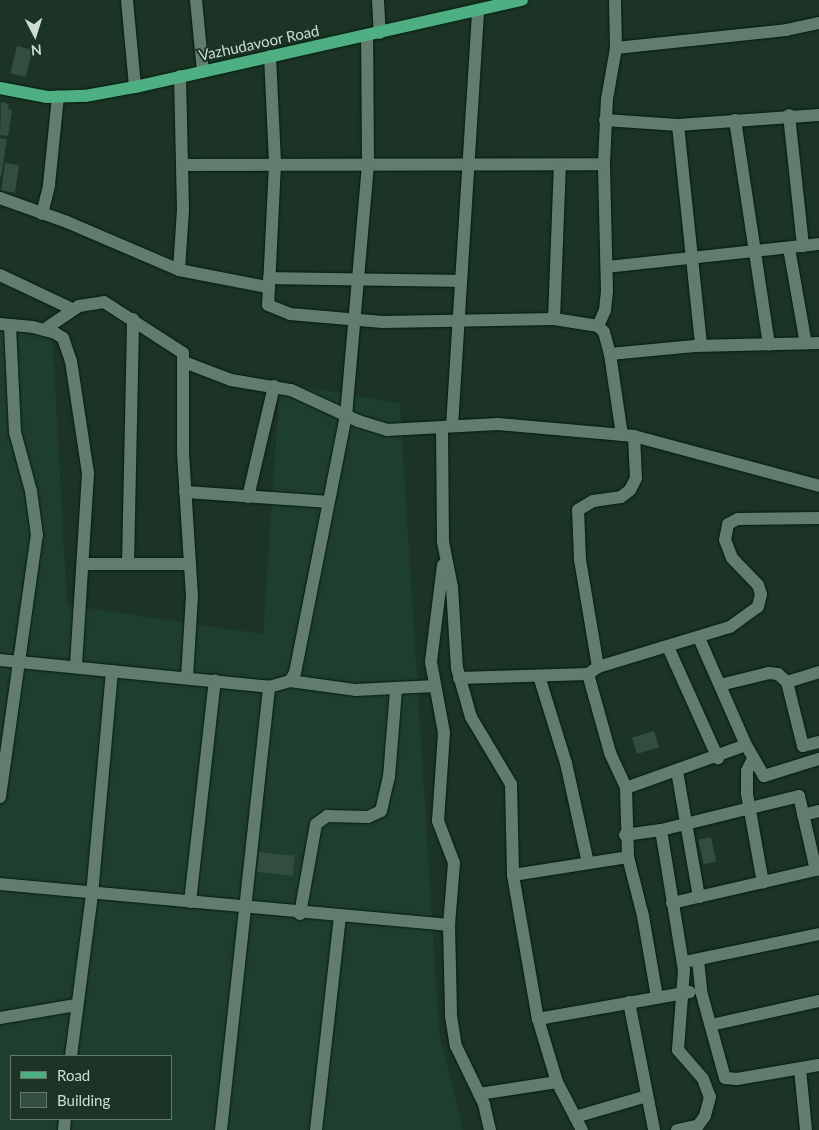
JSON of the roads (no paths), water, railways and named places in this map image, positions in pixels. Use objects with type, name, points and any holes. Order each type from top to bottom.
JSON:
[{"type":"main road","name":"Vazhudavoor Road","points":[[0,88],[58,96],[135,88],[180,76],[522,0]]},
{"type":"street","points":[[127,0],[135,88]]},
{"type":"street","points":[[196,0],[203,72]]},
{"type":"street","points":[[290,682],[295,673],[327,502],[346,416],[368,164],[374,34],[378,0]]},
{"type":"street","points":[[598,326],[606,302],[605,120],[616,48],[615,0]]},
{"type":"street","points":[[478,11],[469,166],[447,427],[444,558],[432,648],[435,686],[444,733],[438,821],[454,863],[449,925],[453,1030],[462,1059],[479,1094],[490,1130]]},
{"type":"street","points":[[616,48],[786,30],[819,23]]},
{"type":"street","points":[[270,56],[275,164],[273,252],[266,301],[276,310],[355,320],[554,319],[598,326],[604,332],[636,478],[630,490],[621,497],[593,501],[578,510],[580,559],[593,670],[610,753],[626,788],[625,835],[628,857],[643,916],[657,997]]},
{"type":"street","points":[[179,270],[183,230],[180,76]]},
{"type":"street","points":[[42,214],[49,185],[58,96]]},
{"type":"street","points":[[605,120],[678,125],[819,115]]},
{"type":"street","points":[[789,116],[803,246]]},
{"type":"street","points":[[735,120],[769,344]]},
{"type":"street","points":[[678,125],[701,345]]},
{"type":"street","points":[[182,165],[368,164],[469,166],[604,164]]},
{"type":"street","points":[[554,319],[560,165]]},
{"type":"street","points":[[0,198],[179,270],[268,282],[459,281]]},
{"type":"street","points":[[607,267],[692,260],[819,244]]},
{"type":"street","points":[[610,354],[701,345],[813,344],[788,248]]},
{"type":"street","points":[[0,275],[72,309]]},
{"type":"street","points":[[45,329],[72,309],[104,302],[183,353],[185,492],[192,621],[187,678]]},
{"type":"street","points":[[128,564],[133,320]]},
{"type":"street","points":[[0,797],[37,535],[31,492],[15,432],[5,324],[45,329],[63,338],[66,344],[86,448],[84,564],[76,667]]},
{"type":"street","points":[[184,362],[231,380],[291,390],[346,416],[387,430],[498,424],[628,435],[819,486]]},
{"type":"street","points":[[248,497],[274,386]]},
{"type":"street","points":[[185,492],[327,502]]},
{"type":"street","points":[[459,678],[539,676],[593,670],[730,627],[758,607],[761,594],[758,585],[742,573],[732,558],[725,540],[728,524],[738,519],[819,518]]},
{"type":"street","points":[[444,558],[452,587],[459,678],[470,717],[511,784],[513,875],[538,1018],[557,1082],[582,1130]]},
{"type":"street","points":[[84,564],[190,564]]},
{"type":"street","points":[[699,638],[746,745],[764,776],[819,759]]},
{"type":"street","points":[[668,647],[718,758]]},
{"type":"street","points":[[0,660],[215,680],[269,687],[290,682],[356,690],[396,690],[435,686]]},
{"type":"street","points":[[72,1055],[76,1005],[92,895],[112,671]]},
{"type":"street","points":[[787,682],[819,672]]},
{"type":"street","points":[[720,685],[769,673],[778,674],[787,682],[803,746],[819,742]]},
{"type":"street","points":[[539,676],[566,763],[588,863]]},
{"type":"street","points":[[190,902],[215,680]]},
{"type":"street","points":[[221,1130],[243,908],[269,687]]},
{"type":"street","points":[[300,914],[316,824],[327,816],[368,817],[381,811],[389,777],[396,690]]},
{"type":"street","points":[[626,788],[718,758],[746,745]]},
{"type":"street","points":[[753,759],[747,771],[748,808],[763,883]]},
{"type":"street","points":[[677,771],[699,897]]},
{"type":"street","points":[[625,835],[661,830],[799,796],[817,869],[672,903]]},
{"type":"street","points":[[803,815],[819,811]]},
{"type":"street","points":[[661,830],[682,963],[683,992],[678,1050],[704,1079],[710,1097],[705,1116],[696,1128],[676,1130]]},
{"type":"street","points":[[513,875],[628,857]]},
{"type":"street","points":[[0,884],[92,895],[190,902],[300,914],[449,925]]},
{"type":"street","points":[[316,1130],[340,917]]},
{"type":"street","points":[[682,963],[819,934]]},
{"type":"street","points":[[698,960],[701,991],[725,1078],[737,1079],[819,1065]]},
{"type":"street","points":[[538,1018],[683,992],[701,991]]},
{"type":"street","points":[[711,1025],[819,1001]]},
{"type":"street","points":[[629,1002],[654,1130]]},
{"type":"street","points":[[0,1018],[76,1005]]},
{"type":"street","points":[[800,1069],[806,1130]]},
{"type":"street","points":[[479,1094],[557,1082]]},
{"type":"street","points":[[575,1116],[646,1096]]}]
